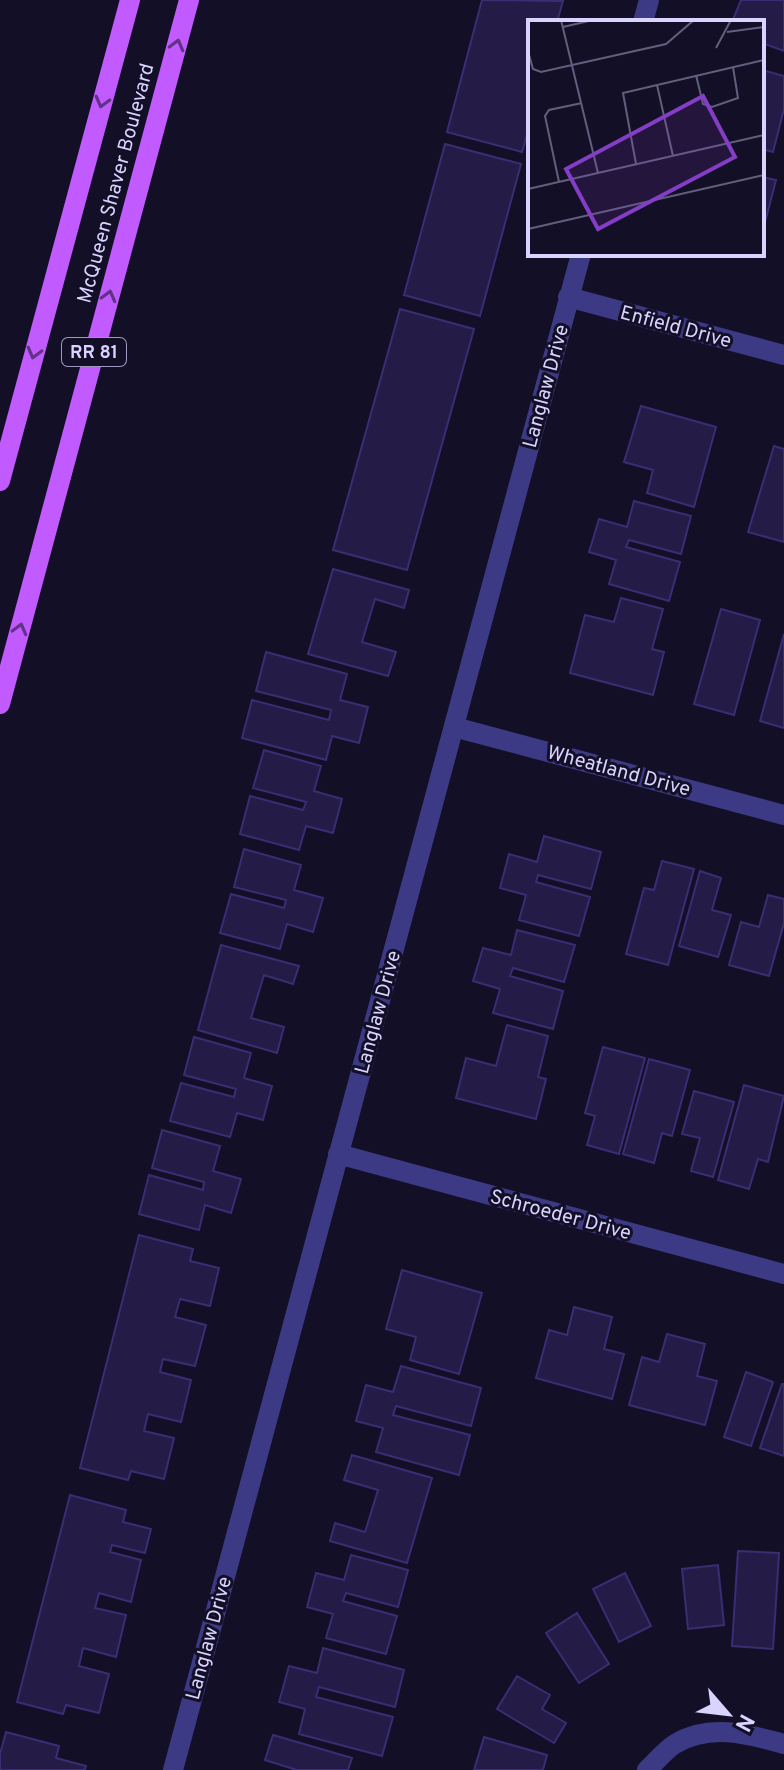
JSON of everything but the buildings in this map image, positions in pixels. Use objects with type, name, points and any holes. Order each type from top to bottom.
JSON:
[{"type":"main road","name":"McQueen Shaver Boulevard","points":[[0,481],[130,0]]},
{"type":"main road","name":"McQueen Shaver Boulevard","points":[[0,704],[189,0]]},
{"type":"street","points":[[644,20],[649,0]]},
{"type":"street","name":"Langlaw Drive","points":[[173,1770],[580,256]]},
{"type":"street","name":"Enfield Drive","points":[[568,297],[784,355]]},
{"type":"street","name":"Wheatland Drive","points":[[454,727],[784,815]]},
{"type":"street","name":"Schroeder Drive","points":[[338,1154],[784,1274]]},
{"type":"street","points":[[647,1770],[674,1744],[709,1731],[743,1732],[784,1744]]}]
